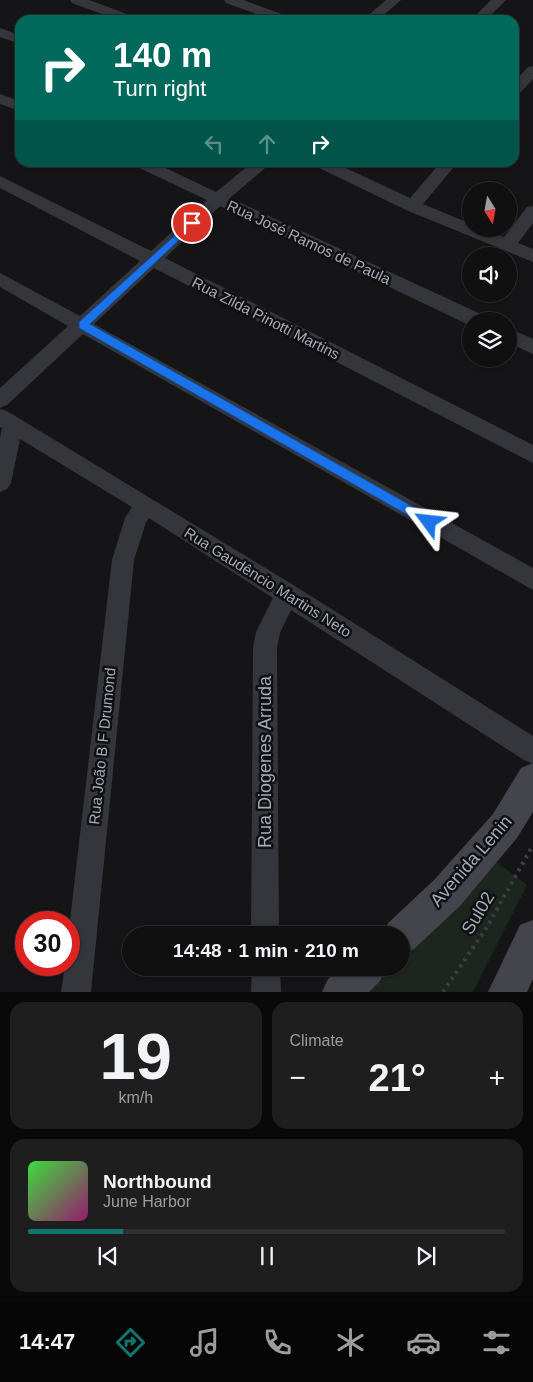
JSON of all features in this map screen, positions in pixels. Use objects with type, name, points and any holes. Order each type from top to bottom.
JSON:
[{"type":"main road","name":"Avenida Lenin","points":[[410,928],[447,893],[506,826],[533,780]]},
{"type":"main road","points":[[507,992],[533,938]]},
{"type":"main road","points":[[342,992],[359,976]]},
{"type":"street","points":[[77,0],[117,15]]},
{"type":"street","points":[[231,0],[272,15]]},
{"type":"street","points":[[483,15],[499,0]]},
{"type":"street","points":[[374,15],[386,1]]},
{"type":"street","points":[[0,32],[15,38]]},
{"type":"street","points":[[519,86],[533,70]]},
{"type":"street","points":[[0,98],[15,105]]},
{"type":"street","name":"Rua José Ramos de Paula","points":[[150,167],[462,313]]},
{"type":"street","points":[[0,400],[218,199],[258,167]]},
{"type":"street","points":[[331,167],[412,206],[533,256]]},
{"type":"street","points":[[412,206],[446,167]]},
{"type":"street","name":"Rua Zilda Pinotti Martins","points":[[0,181],[533,454]]},
{"type":"street","points":[[507,245],[533,212]]},
{"type":"street","points":[[0,279],[533,580]]},
{"type":"street","points":[[517,340],[533,347]]},
{"type":"street","points":[[0,483],[7,421]]},
{"type":"street","name":"Rua Gaudêncio Martins Neto","points":[[7,421],[146,505],[533,751]]},
{"type":"street","name":"Rua João B F Drumond","points":[[76,992],[123,560],[136,518],[146,505]]},
{"type":"street","name":"Rua Diogenes Arruda","points":[[266,926],[265,648],[268,632],[286,593]]},
{"type":"street","points":[[266,976],[266,992]]},
{"type":"path","name":"Sul02","points":[[443,992],[487,927],[533,845]]},
{"type":"shaded area","points":[[494,860],[527,885],[473,992],[359,992],[376,976],[410,976],[410,942]]},
{"type":"route","points":[[192,223],[83,325],[429,522]]}]
